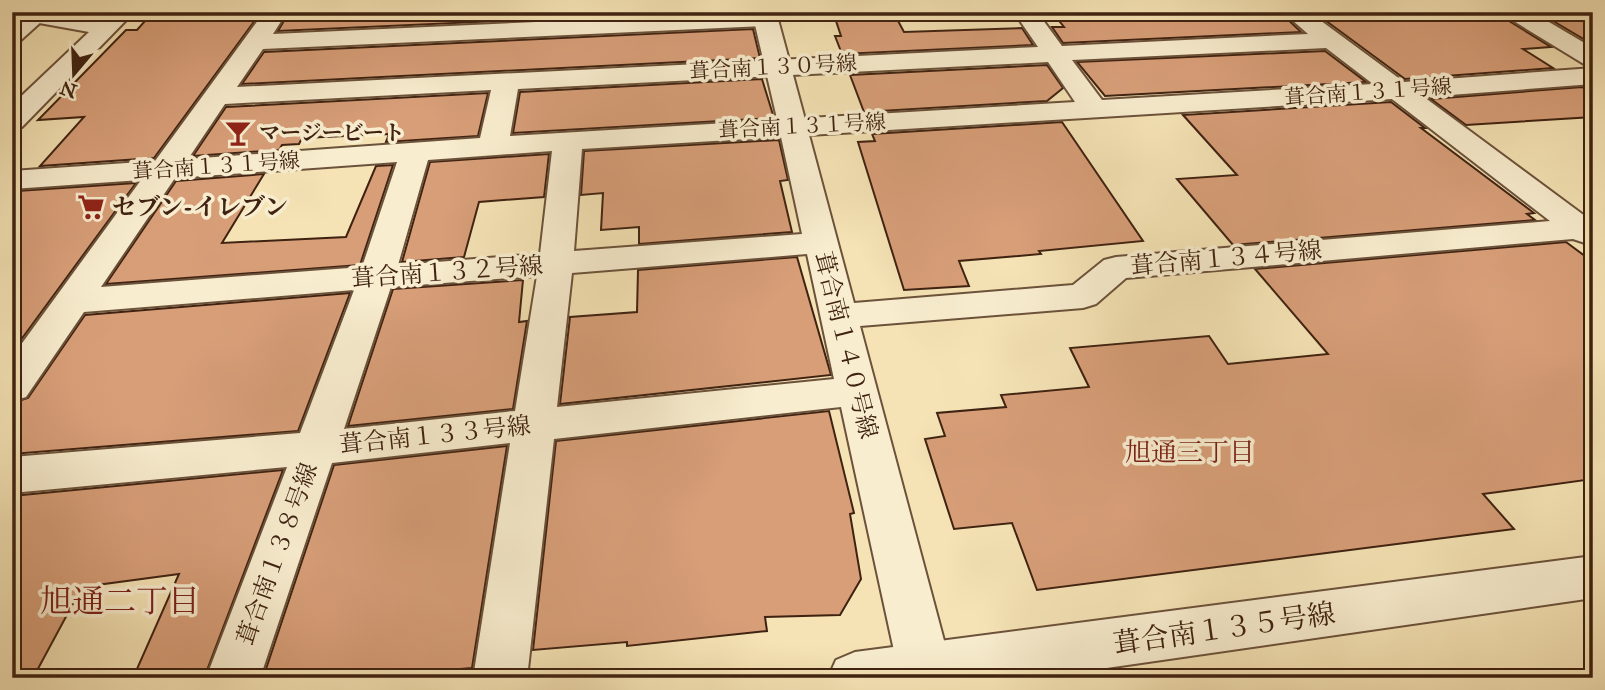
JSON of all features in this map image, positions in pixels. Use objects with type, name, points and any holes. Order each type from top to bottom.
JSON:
[{"type":"street","points":[[12,387],[276,12]]},
{"type":"street","points":[[1025,12],[1094,109]]},
{"type":"street","points":[[1294,12],[1586,233]]},
{"type":"street","points":[[1515,12],[1593,59]]},
{"type":"street","points":[[12,35],[38,14],[115,20]]},
{"type":"street","points":[[254,42],[765,15]]},
{"type":"street","name":"葺合南１４０号線","points":[[765,15],[775,66],[793,127],[926,673]]},
{"type":"street","points":[[12,121],[115,20]]},
{"type":"street","name":"葺合南１３０号線","points":[[217,96],[1330,40]]},
{"type":"street","name":"葺合南１３１号線","points":[[12,180],[568,141],[1396,91],[1593,76]]},
{"type":"street","points":[[492,148],[506,80]]},
{"type":"street","points":[[500,678],[556,264],[568,141]]},
{"type":"street","name":"葺合南１３８号線","points":[[233,678],[377,277],[415,152]]},
{"type":"street","name":"葺合南１３４号線","points":[[839,316],[1083,296],[1116,268],[1586,233]]},
{"type":"street","name":"葺合南１３２号線","points":[[72,300],[821,243]]},
{"type":"street","name":"葺合南１３３号線","points":[[12,475],[316,448],[857,391]]},
{"type":"street","name":"葺合南１３５号線","points":[[855,678],[926,673],[1593,577]]},
{"type":"building","points":[[153,12],[261,12],[154,158],[40,166],[84,117],[38,120],[126,30],[137,30]]},
{"type":"building","points":[[289,12],[695,12],[278,31]]},
{"type":"building","points":[[833,12],[883,12],[886,18],[896,17],[904,32],[1022,28],[1033,45],[842,54],[835,36],[841,36]]},
{"type":"building","points":[[1052,12],[1280,12],[1301,32],[1063,43],[1052,27],[1064,27]]},
{"type":"building","points":[[1314,12],[1502,12],[1506,19],[1551,47],[1523,49],[1553,68],[1405,79]]},
{"type":"building","points":[[1538,12],[1593,12],[1593,44],[1592,44]]},
{"type":"building","points":[[753,29],[760,58],[242,84],[264,52]]},
{"type":"building","points":[[1325,51],[1366,82],[1105,96],[1077,62]]},
{"type":"building","points":[[1047,65],[1063,88],[1047,101],[864,112],[850,75]]},
{"type":"building","points":[[762,79],[774,118],[513,133],[520,92]]},
{"type":"building","points":[[1582,87],[1593,94],[1593,117],[1466,125],[1431,99]]},
{"type":"building","points":[[488,93],[478,136],[386,142],[389,134],[302,138],[299,144],[282,145],[279,150],[193,156],[226,107]]},
{"type":"building","points":[[1391,102],[1425,128],[1421,128],[1534,213],[1527,214],[1535,220],[1233,245],[1177,179],[1237,175],[1183,115]]},
{"type":"building","points":[[1062,122],[1143,241],[959,261],[969,286],[904,290],[858,142],[875,141],[872,134]]},
{"type":"building","points":[[779,140],[788,180],[780,181],[792,232],[639,244],[639,227],[601,230],[603,193],[581,195],[584,151]]},
{"type":"building","points":[[549,154],[544,197],[479,202],[464,257],[402,262],[430,162]]},
{"type":"building","points":[[393,165],[360,265],[106,284],[176,181],[264,174],[222,243],[346,237],[376,166]]},
{"type":"building","points":[[136,183],[12,352],[12,197],[17,191]]},
{"type":"building","points":[[1566,242],[1593,262],[1593,479],[1483,494],[1514,529],[1037,590],[1012,523],[954,529],[925,439],[945,436],[937,413],[1006,407],[1001,395],[1089,387],[1070,348],[1209,336],[1228,364],[1328,354],[1255,269]]},
{"type":"building","points":[[797,257],[831,375],[560,404],[570,317],[637,312],[638,270]]},
{"type":"building","points":[[523,280],[519,322],[527,321],[513,409],[348,426],[393,289]]},
{"type":"building","points":[[350,293],[298,431],[12,454],[12,403],[28,398],[85,315]]},
{"type":"building","points":[[829,411],[854,513],[850,514],[861,579],[840,615],[765,617],[767,631],[627,646],[627,642],[533,650],[556,441]]},
{"type":"building","points":[[507,446],[472,668],[352,678],[263,678],[334,465]]},
{"type":"building","points":[[283,470],[204,678],[133,678],[179,574],[82,587],[33,678],[12,678],[12,496]]},
{"type":"place","name":"マージービート","points":[[238,133]]},
{"type":"place","name":"セブン-イレブン","points":[[91,207]]},
{"type":"district","name":"旭通三丁目","points":[[1190,452]]},
{"type":"district","name":"旭通二丁目","points":[[120,601]]}]
